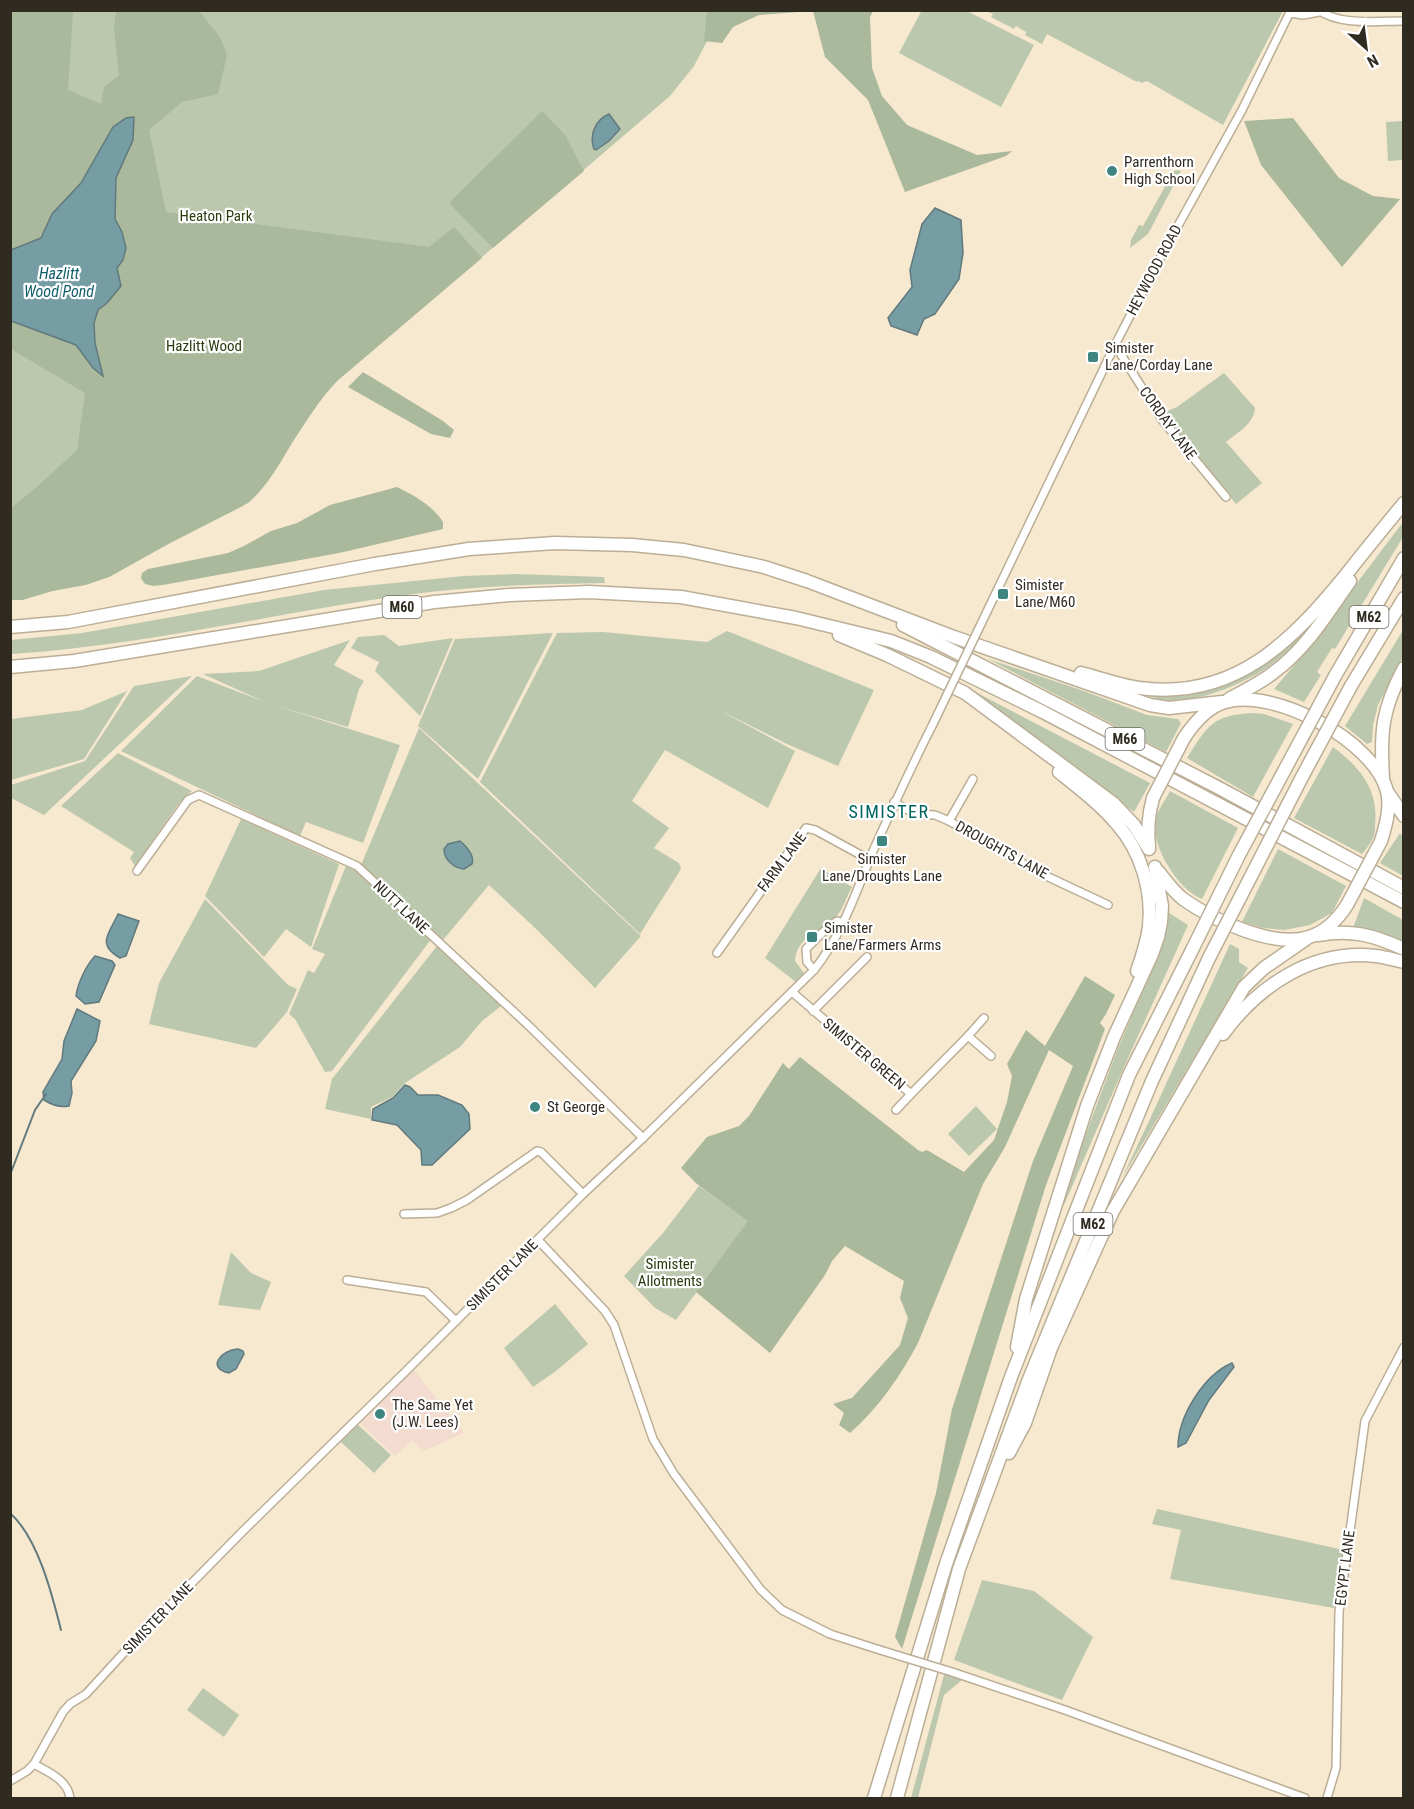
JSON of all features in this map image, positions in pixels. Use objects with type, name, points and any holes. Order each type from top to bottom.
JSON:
[{"type":"highway","points":[[984,648],[1138,687],[1178,688],[1223,678],[1261,659],[1291,636],[1314,613],[1403,503]]},
{"type":"highway","points":[[1011,1377],[1026,1299],[1086,1106],[1158,937],[1162,906],[1155,867],[1149,849],[1147,829],[1153,798],[1184,738],[1200,717],[1272,674],[1291,659],[1313,634],[1403,503]]},
{"type":"highway","points":[[10,627],[69,622],[375,564],[469,549],[555,543],[632,545],[711,555],[765,567],[984,648],[1150,705],[1168,708],[1254,700],[1292,708],[1352,743],[1368,759],[1404,816]]},
{"type":"highway","name":"M62","points":[[874,1798],[946,1564],[1011,1377],[1129,1075],[1239,855],[1335,676],[1404,558]]},
{"type":"highway","name":"M60","points":[[10,667],[74,662],[434,602],[509,595],[590,592],[681,597],[796,618],[891,641]]},
{"type":"highway","name":"M66","points":[[843,595],[1052,701],[1404,888]]},
{"type":"highway","name":"M62","points":[[897,1798],[959,1569],[1029,1379],[1152,1081],[1209,958],[1302,777],[1351,686],[1404,598]]},
{"type":"highway","points":[[796,618],[887,655],[965,693],[1113,803],[1125,815],[1149,849]]},
{"type":"highway","name":"M66","points":[[891,641],[931,657],[1043,712],[1404,902]]},
{"type":"highway","points":[[987,1494],[1025,1423],[1052,1348],[1113,1211],[1244,987],[1264,968],[1335,921],[1347,905],[1381,840],[1387,818],[1381,746],[1384,716],[1388,700],[1404,668]]},
{"type":"highway","points":[[1004,722],[1119,825],[1141,866],[1149,898],[1149,930],[1114,1037]]},
{"type":"highway","points":[[1155,867],[1170,887],[1182,898],[1234,927],[1265,937],[1284,939],[1331,933],[1361,933],[1404,949]]},
{"type":"highway","points":[[1190,1078],[1231,1023],[1262,992],[1283,976],[1300,967],[1335,957],[1377,956],[1404,962]]},
{"type":"street","points":[[1290,12],[1303,15],[1319,11],[1338,19],[1359,21],[1403,21],[1402,11]]},
{"type":"street","name":"HEYWOOD ROAD","points":[[932,726],[1115,345],[1242,110],[1290,12]]},
{"type":"street","name":"CORDAY LANE","points":[[1115,345],[1163,421],[1226,497]]},
{"type":"street","name":"SIMISTER LANE","points":[[10,1781],[27,1772],[34,1764],[63,1712],[70,1704],[86,1694],[146,1629],[583,1194],[814,970],[829,951],[843,923],[894,802],[932,726]]},
{"type":"street","points":[[949,821],[973,779]]},
{"type":"street","name":"NUTT LANE","points":[[137,871],[188,800],[199,795],[357,866],[528,1025],[643,1138]]},
{"type":"street","name":"DROUGHTS LANE","points":[[894,802],[915,814],[935,815],[949,821],[1042,874],[1108,905]]},
{"type":"street","name":"FARM LANE","points":[[717,953],[806,828],[815,830],[870,860]]},
{"type":"street","points":[[814,970],[807,962],[806,949],[837,921],[843,923]]},
{"type":"street","points":[[813,1011],[867,957]]},
{"type":"street","name":"SIMISTER GREEN","points":[[792,992],[911,1094],[984,1018]]},
{"type":"street","points":[[968,1036],[991,1056]]},
{"type":"street","points":[[896,1110],[911,1094]]},
{"type":"street","points":[[404,1214],[437,1213],[451,1208],[467,1200],[537,1151],[541,1152],[583,1194]]},
{"type":"street","points":[[538,1240],[604,1311],[613,1324],[653,1439],[674,1474],[761,1590],[782,1610],[830,1634],[1065,1710],[1305,1798]]},
{"type":"street","points":[[347,1280],[426,1292],[456,1321]]},
{"type":"street","name":"EGYPT LANE","points":[[1326,1798],[1336,1768],[1340,1612],[1365,1421],[1404,1347]]},
{"type":"street","points":[[34,1764],[59,1778],[70,1794],[70,1798]]},
{"type":"shaded area","points":[[413,1369],[464,1433],[423,1451],[412,1440],[395,1456],[358,1421]]},
{"type":"green space","points":[[922,10],[967,11],[1034,45],[1001,107],[899,53]]},
{"type":"green space","points":[[1283,10],[1223,125],[1147,81],[1137,82],[1047,34],[1042,44],[1025,35],[1026,32],[1016,26],[1014,29],[991,17],[993,14],[986,11]]},
{"type":"green space","name":"Heaton Park","points":[[10,11],[723,11],[694,66],[670,96],[337,381],[323,396],[260,491],[243,506],[109,577],[22,600],[11,600]]},
{"type":"green space","name":"Hazlitt Wood","points":[[11,11],[73,11],[68,90],[101,104],[104,87],[119,75],[114,28],[116,11],[199,11],[220,37],[227,55],[218,94],[182,102],[149,130],[166,212],[429,247],[454,227],[482,258],[337,381],[310,416],[268,481],[248,503],[109,577],[22,600],[11,600],[11,508],[77,450],[85,393],[11,349]]},
{"type":"green space","points":[[707,11],[813,11],[759,15],[733,27],[722,43],[704,41]]},
{"type":"green space","points":[[813,11],[873,11],[870,17],[872,68],[882,96],[907,125],[977,155],[1012,151],[1006,156],[905,192],[868,100],[825,57]]},
{"type":"green space","points":[[542,111],[565,135],[584,171],[493,248],[449,203]]},
{"type":"green space","points":[[1293,118],[1339,178],[1373,196],[1400,199],[1342,267],[1261,165],[1244,121]]},
{"type":"green space","points":[[1403,121],[1403,160],[1388,161],[1386,122]]},
{"type":"green space","points":[[1181,171],[1148,234],[1130,248],[1131,240],[1139,225],[1143,226],[1167,183],[1163,181],[1164,179],[1171,172]]},
{"type":"green space","points":[[363,372],[443,421],[454,430],[450,438],[431,434],[348,387]]},
{"type":"green space","points":[[1224,373],[1255,408],[1252,419],[1226,442],[1262,483],[1236,504],[1162,413],[1177,407]]},
{"type":"green space","points":[[397,487],[434,511],[443,522],[443,529],[339,553],[163,585],[145,584],[141,578],[142,573],[148,569],[228,553],[271,531],[297,523],[330,505]]},
{"type":"green space","points":[[1403,522],[1403,537],[1335,649],[1332,648],[1317,672],[1321,675],[1304,702],[1274,689],[1298,661]]},
{"type":"green space","points":[[516,574],[604,577],[605,583],[456,589],[357,602],[159,637],[11,654],[11,640],[82,633],[324,590],[464,576]]},
{"type":"green space","points":[[1312,621],[1314,623],[1309,629],[1277,660],[1261,672],[1236,685],[1208,695],[1180,700],[1162,700],[1145,695],[1192,693],[1227,685],[1272,658]]},
{"type":"green space","points":[[1403,630],[1403,657],[1378,705],[1372,742],[1367,744],[1345,726]]},
{"type":"green space","points":[[727,631],[874,690],[838,766],[789,745],[717,709],[795,751],[768,808],[665,750],[632,801],[669,828],[654,848],[679,863],[681,869],[640,934],[480,782],[557,633],[603,632],[707,642]]},
{"type":"green space","points":[[553,633],[478,779],[418,726],[455,639]]},
{"type":"green space","points":[[384,635],[399,646],[453,638],[420,716],[375,671],[379,662],[351,648],[358,637]]},
{"type":"green space","points":[[350,640],[334,665],[364,681],[359,689],[348,727],[274,705],[400,745],[363,843],[306,822],[300,836],[121,751],[197,676],[265,702],[203,674],[259,671]]},
{"type":"green space","points":[[988,659],[1147,715],[1178,719],[1181,723],[1166,752]]},
{"type":"green space","points":[[192,676],[44,815],[11,798],[11,785],[85,761],[134,686]]},
{"type":"green space","points":[[960,684],[1150,783],[1134,812],[1013,721],[960,686]]},
{"type":"green space","points":[[127,691],[84,759],[11,780],[11,719],[82,710]]},
{"type":"green space","points":[[1254,713],[1293,724],[1253,797],[1187,758],[1200,737],[1220,719]]},
{"type":"green space","points":[[419,728],[641,936],[595,988],[489,885],[443,940],[361,865]]},
{"type":"green space","points":[[1333,747],[1352,763],[1366,780],[1374,801],[1374,835],[1362,854],[1294,818]]},
{"type":"green space","points":[[118,753],[192,791],[179,803],[135,866],[130,858],[134,852],[61,806]]},
{"type":"green space","points":[[1170,791],[1238,828],[1202,899],[1191,893],[1177,879],[1170,870],[1156,840],[1156,817]]},
{"type":"green space","points":[[241,819],[339,864],[311,947],[286,929],[264,957],[205,896]]},
{"type":"green space","points":[[1400,833],[1403,837],[1403,876],[1380,863]]},
{"type":"green space","points":[[1278,849],[1346,886],[1332,913],[1310,925],[1284,930],[1263,928],[1242,922]]},
{"type":"green space","points":[[346,866],[363,875],[432,938],[332,1071],[325,1072],[295,1019],[289,1014],[308,970],[314,973],[325,954],[312,949]]},
{"type":"green space","points":[[821,868],[852,887],[836,917],[800,946],[795,961],[804,973],[796,982],[765,958]]},
{"type":"green space","points":[[1364,898],[1403,920],[1403,947],[1353,928]]},
{"type":"green space","points":[[205,899],[288,985],[297,989],[287,1012],[256,1048],[149,1024],[159,983]]},
{"type":"green space","points":[[1169,913],[1188,925],[1064,1205],[1060,1203],[1118,1048],[1163,944]]},
{"type":"green space","points":[[1230,944],[1239,949],[1239,962],[1248,968],[1122,1178],[1150,1119]]},
{"type":"green space","points":[[437,946],[501,1006],[482,1021],[460,1047],[405,1083],[392,1097],[371,1107],[371,1119],[325,1109],[332,1079]]},
{"type":"green space","points":[[1085,976],[1115,995],[1100,1023],[1105,1029],[1046,1185],[902,1649],[895,1637],[936,1493],[952,1409],[1033,1161],[1073,1066],[1049,1050],[1005,1147],[983,1184],[918,1343],[888,1391],[850,1433],[839,1425],[844,1413],[833,1404],[852,1398],[900,1345],[908,1318],[900,1298],[904,1281],[845,1246],[832,1261],[825,1275],[770,1353],[696,1292],[748,1221],[697,1184],[681,1168],[707,1137],[739,1126],[749,1116],[783,1063],[789,1069],[800,1057],[918,1150],[922,1152],[927,1150],[964,1172],[994,1140],[1007,1102],[1012,1076],[1007,1064],[1026,1030],[1045,1046]]},
{"type":"green space","points":[[976,1106],[997,1129],[969,1156],[948,1134]]},
{"type":"green space","name":"Simister Allotments","points":[[699,1186],[749,1221],[676,1320],[655,1308],[624,1276],[663,1233]]},
{"type":"green space","points":[[231,1252],[251,1273],[271,1282],[260,1310],[218,1305]]},
{"type":"green space","points":[[555,1304],[588,1344],[533,1387],[504,1348]]},
{"type":"green space","points":[[357,1424],[391,1455],[374,1473],[340,1441]]},
{"type":"green space","points":[[1157,1509],[1344,1550],[1334,1608],[1170,1579],[1181,1530],[1152,1524]]},
{"type":"green space","points":[[982,1580],[1034,1591],[1093,1637],[1062,1700],[954,1660]]},
{"type":"green space","points":[[945,1671],[963,1679],[944,1695],[918,1798],[911,1798]]},
{"type":"green space","points":[[203,1688],[239,1715],[224,1737],[187,1710]]},
{"type":"water","points":[[609,114],[620,129],[596,150],[592,138],[594,128]]},
{"type":"water","name":"Hazlitt Wood Pond","points":[[134,117],[133,140],[116,178],[115,219],[122,232],[126,248],[123,260],[117,268],[121,286],[98,310],[94,323],[95,343],[103,376],[93,368],[76,345],[11,321],[11,250],[41,238],[52,214],[81,183],[113,127],[126,118]]},
{"type":"water","points":[[935,208],[961,220],[963,253],[959,279],[935,314],[924,319],[917,335],[891,326],[888,318],[912,287],[910,270],[922,224]]},
{"type":"water","points":[[460,841],[472,857],[472,864],[464,869],[450,863],[444,853],[448,844]]},
{"type":"water","points":[[118,914],[139,921],[126,956],[120,958],[108,948],[106,943],[108,933]]},
{"type":"water","points":[[95,956],[112,961],[115,965],[99,1002],[85,1004],[76,996],[77,991],[83,974]]},
{"type":"water","points":[[77,1009],[100,1021],[96,1041],[71,1081],[72,1093],[69,1106],[53,1105],[44,1100],[43,1092],[62,1059],[64,1041]]},
{"type":"water","points":[[405,1085],[418,1095],[438,1095],[462,1105],[469,1114],[470,1129],[432,1165],[422,1165],[421,1150],[397,1125],[372,1120],[373,1109],[393,1098]]},
{"type":"water","points":[[238,1349],[244,1354],[236,1369],[229,1373],[222,1371],[218,1367],[218,1360],[226,1352]]},
{"type":"water","points":[[1232,1363],[1234,1367],[1209,1400],[1186,1443],[1178,1447],[1182,1422],[1194,1398],[1212,1377]]},
{"type":"waterway","points":[[10,1175],[35,1110],[46,1094]]},
{"type":"waterway","points":[[10,1513],[29,1537],[43,1567],[61,1630]]},
{"type":"place","name":"Parrenthorn High School","points":[[1112,171]]},
{"type":"place","name":"Simister Lane/Corday Lane","points":[[1093,357]]},
{"type":"place","name":"Simister Lane/M60","points":[[1003,594]]},
{"type":"place","name":"Simister Lane/Droughts Lane","points":[[882,841]]},
{"type":"place","name":"Simister Lane/Farmers Arms","points":[[812,937]]},
{"type":"place","name":"St George","points":[[535,1107]]},
{"type":"place","name":"The Same Yet (J.W. Lees)","points":[[380,1414]]},
{"type":"district","name":"SIMISTER","points":[[889,812]]}]
